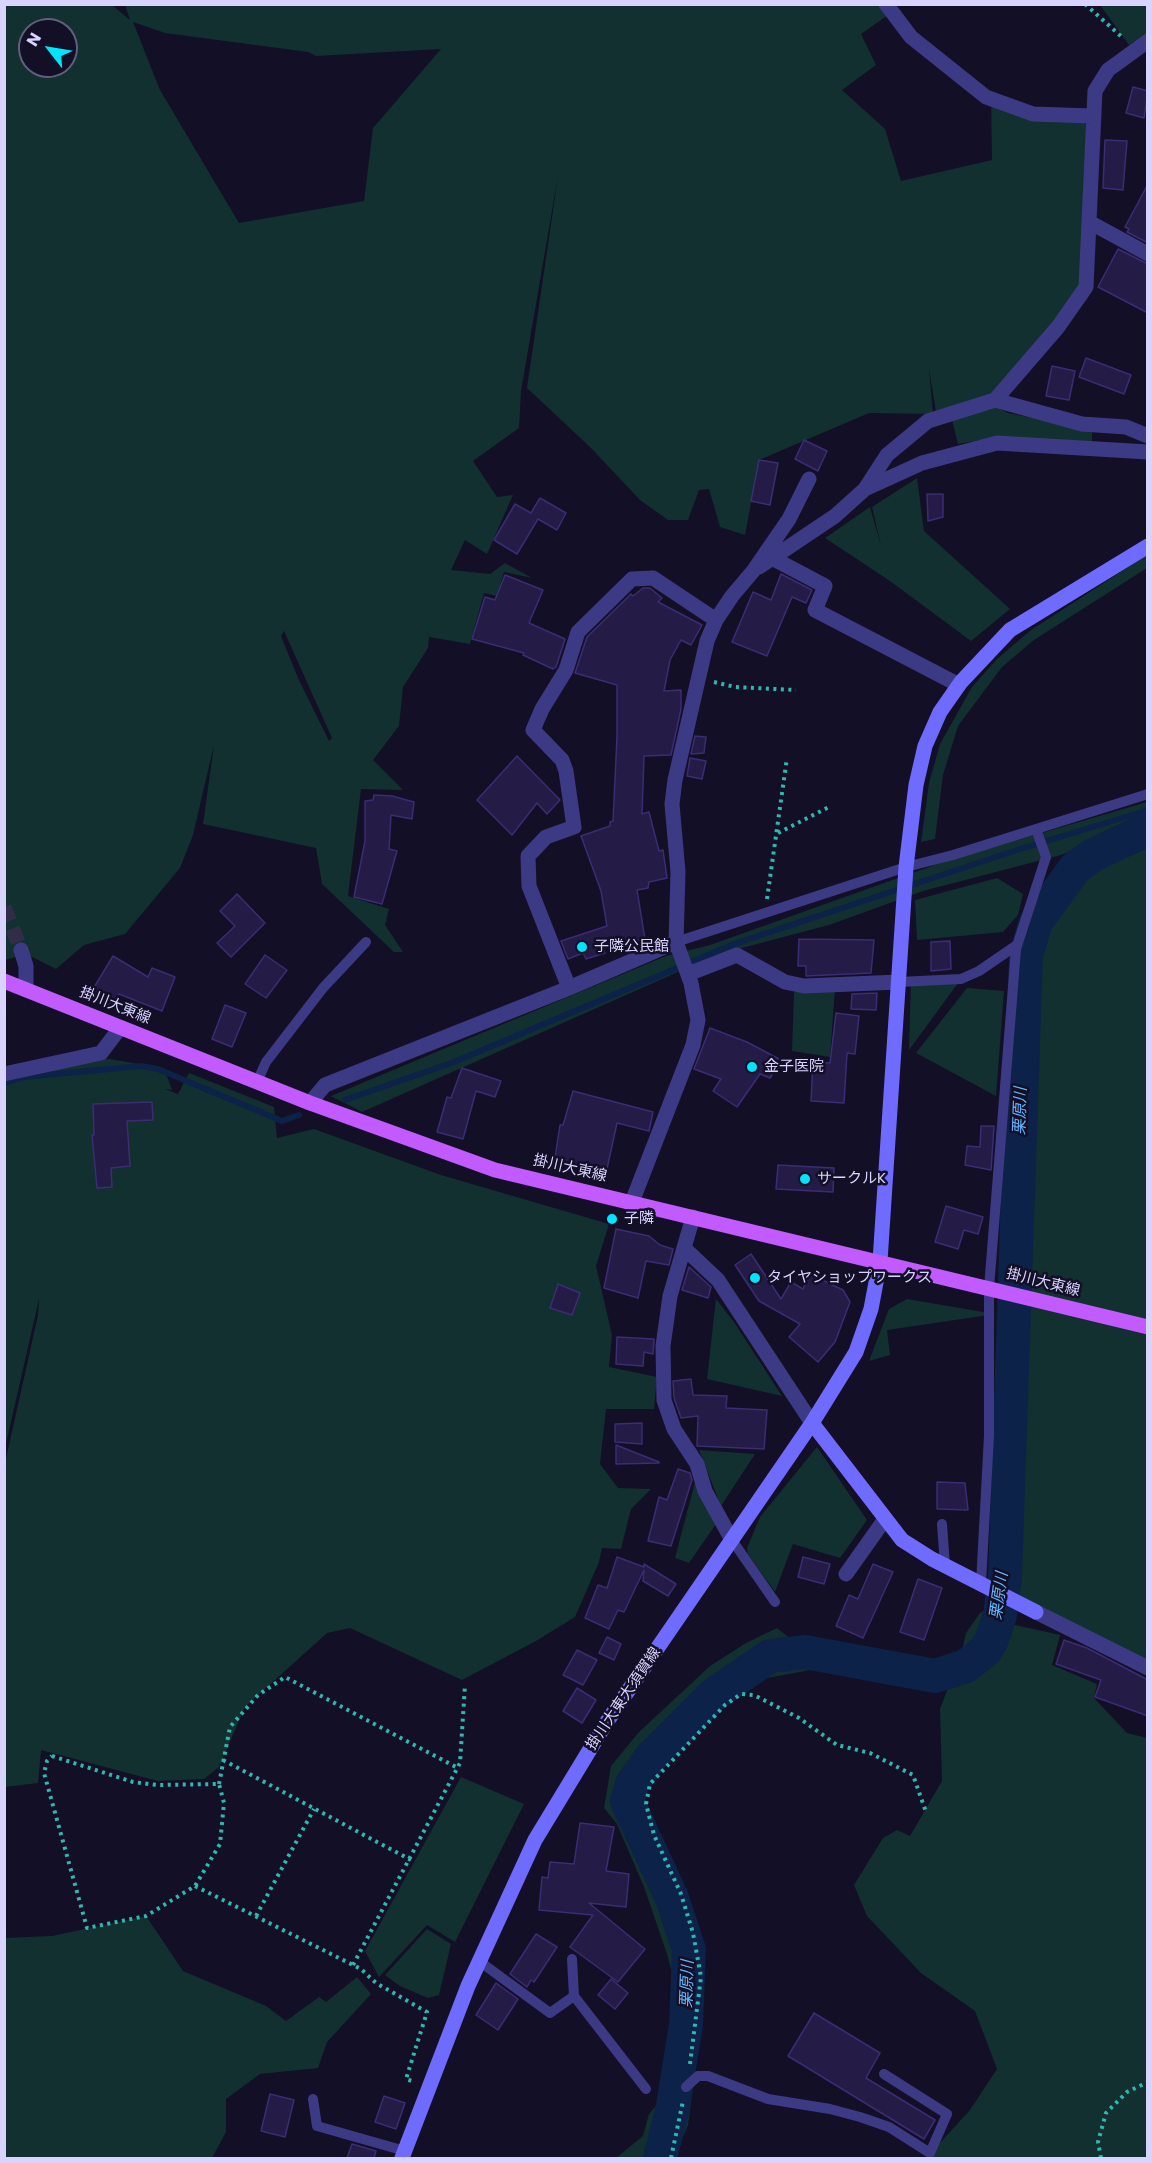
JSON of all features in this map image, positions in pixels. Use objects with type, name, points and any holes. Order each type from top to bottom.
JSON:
[{"type":"main road","name":"掛川大東線","points":[[4,981],[310,1103],[495,1170],[1148,1327]]},
{"type":"street","points":[[886,4],[911,37],[986,97],[1033,114],[1092,116]]},
{"type":"street","points":[[754,570],[835,516],[865,489],[887,455],[928,421],[995,400],[1058,327],[1086,286],[1091,223],[1092,116],[1095,91],[1108,70],[1142,45]]},
{"type":"street","points":[[1091,223],[1148,254]]},
{"type":"street","points":[[995,400],[1082,424],[1126,427],[1148,436]]},
{"type":"street","points":[[865,489],[922,463],[997,442],[1148,452]]},
{"type":"street","points":[[632,1202],[693,1045],[698,1020],[687,972],[677,947],[678,872],[672,804],[707,641],[716,620],[732,596],[754,570],[789,519],[809,479]]},
{"type":"street","name":"掛川大東大須賀線","points":[[404,2155],[479,1961],[536,1840],[606,1723],[812,1423],[856,1352],[871,1309],[880,1261],[906,869],[916,784],[925,746],[940,712],[959,685],[1010,630],[1148,546]]},
{"type":"street","points":[[772,558],[825,586],[815,610],[959,685]]},
{"type":"street","points":[[569,988],[529,886],[528,856],[546,837],[574,827],[566,771],[562,760],[533,730],[542,709],[566,670],[578,632],[632,579],[653,578],[716,620]]},
{"type":"street","points":[[310,1103],[325,1085],[677,947]]},
{"type":"street","points":[[21,950],[26,966],[26,990]]},
{"type":"street","points":[[687,972],[736,955],[785,982],[804,986],[899,982]]},
{"type":"street","points":[[4,1074],[101,1053],[120,1028]]},
{"type":"street","points":[[693,1217],[670,1296],[663,1346],[664,1400],[674,1429],[697,1464],[705,1491],[732,1540]]},
{"type":"street","points":[[684,1248],[718,1280],[812,1423],[902,1540],[945,1566],[1148,1668]]},
{"type":"street","points":[[846,1574],[885,1519]]},
{"type":"lane","points":[[677,947],[765,911],[1148,794]]},
{"type":"lane","points":[[985,1585],[993,1289],[1017,945],[1046,857],[1036,829]]},
{"type":"lane","points":[[257,1082],[266,1062],[322,988],[366,942]]},
{"type":"lane","points":[[899,982],[961,979],[979,971],[1017,945]]},
{"type":"lane","points":[[942,1524],[945,1566]]},
{"type":"lane","points":[[732,1540],[774,1602]]},
{"type":"lane","points":[[572,1959],[574,1996],[646,2089]]},
{"type":"lane","points":[[479,1961],[550,2013],[574,1996]]},
{"type":"lane","points":[[686,2087],[698,2076],[708,2076],[768,2100],[830,2109],[860,2117],[889,2127],[930,2153],[947,2114],[885,2074]]},
{"type":"lane","points":[[313,2099],[317,2126],[404,2155]]},
{"type":"path","points":[[1085,4],[1142,45]]},
{"type":"path","points":[[699,677],[735,687],[796,690]]},
{"type":"path","points":[[765,911],[787,758]]},
{"type":"path","points":[[777,833],[829,807]]},
{"type":"path","points":[[219,1784],[157,1785],[133,1782],[52,1756],[47,1761],[44,1773],[87,1928],[146,1916],[195,1886],[220,1844],[224,1803],[219,1784],[230,1727],[258,1695],[285,1677],[458,1768]]},
{"type":"path","points":[[353,1965],[458,1768],[465,1685]]},
{"type":"path","points":[[670,2158],[697,2025],[701,1977],[693,1933],[681,1894],[654,1835],[646,1804],[650,1784],[725,1705],[741,1694],[754,1695],[799,1718],[837,1745],[870,1753],[912,1775],[926,1812]]},
{"type":"path","points":[[223,1760],[411,1860]]},
{"type":"path","points":[[256,1916],[314,1809]]},
{"type":"path","points":[[195,1886],[353,1965],[376,1983],[427,2012],[406,2079],[429,2088]]},
{"type":"path","points":[[1101,2158],[1098,2142],[1106,2113],[1127,2092],[1148,2082]]},
{"type":"green space","points":[[5,5],[112,5],[130,20],[125,5],[885,5],[891,13],[861,34],[876,65],[842,90],[885,129],[901,181],[992,160],[991,99],[1085,116],[1091,169],[1086,282],[995,400],[937,418],[929,369],[933,414],[869,413],[759,460],[745,535],[720,527],[709,489],[699,490],[688,520],[668,520],[640,500],[590,447],[527,388],[558,176],[521,391],[519,428],[473,461],[497,497],[513,495],[487,554],[465,540],[451,570],[490,574],[505,563],[532,578],[504,572],[497,596],[484,593],[470,644],[429,637],[428,648],[403,687],[399,726],[373,760],[403,790],[361,789],[348,896],[389,909],[385,925],[403,952],[394,952],[322,884],[316,848],[203,824],[214,745],[193,835],[180,868],[125,934],[84,945],[56,969],[26,954],[5,960]],"holes":[[[133,22],[165,33],[308,52],[316,56],[441,49],[373,128],[364,201],[239,223],[160,90]],[[284,631],[332,738],[329,741],[298,678],[281,636]]]},
{"type":"green space","points":[[1100,5],[1147,5],[1147,34],[1129,45]]},
{"type":"green space","points":[[992,405],[1008,413],[1092,430],[1092,444],[997,437],[958,444],[952,420]]},
{"type":"green space","points":[[917,478],[924,531],[1010,609],[971,641],[890,581],[825,538],[870,507],[881,546],[872,507]]},
{"type":"green space","points":[[1147,555],[1147,568],[1034,640],[1002,667],[958,726],[943,775],[935,839],[921,842],[929,783],[940,744],[972,687],[997,659],[1031,630]]},
{"type":"green space","points":[[1147,802],[1147,831],[1105,838],[1061,855],[923,891],[829,925],[738,949],[687,968],[362,1112],[331,1096],[666,956],[710,945],[946,861]]},
{"type":"green space","points":[[1147,840],[1147,1665],[1013,1595],[1014,1450],[1023,1330],[1019,1241],[1027,1156],[1036,1097],[1033,1027],[1043,921],[1079,873]]},
{"type":"green space","points":[[997,878],[1023,894],[1018,915],[1003,932],[917,940],[915,900]]},
{"type":"green space","points":[[911,978],[961,979],[909,1050]]},
{"type":"green space","points":[[967,988],[1004,991],[996,1096],[916,1053]]},
{"type":"green space","points":[[835,989],[830,1057],[792,1051],[794,992]]},
{"type":"green space","points":[[103,1058],[164,1068],[172,1090],[165,1089],[178,1094],[189,1073],[274,1107],[277,1138],[314,1129],[441,1175],[609,1224],[596,1266],[612,1335],[609,1367],[657,1377],[654,1409],[606,1409],[600,1464],[618,1488],[651,1489],[631,1509],[621,1549],[602,1548],[599,1562],[575,1617],[536,1641],[462,1680],[350,1628],[327,1633],[245,1707],[219,1767],[204,1779],[158,1781],[41,1750],[38,1783],[5,1787],[5,1463],[38,1315],[39,1299],[5,1448],[5,1074]]},
{"type":"green space","points":[[716,1299],[734,1322],[782,1396],[707,1379]]},
{"type":"green space","points":[[907,1299],[989,1313],[989,1315],[887,1330],[890,1355],[869,1361],[889,1309]]},
{"type":"green space","points":[[817,1447],[867,1520],[840,1558],[793,1544],[775,1592],[748,1554],[747,1548],[760,1517]]},
{"type":"green space","points":[[699,1450],[755,1454],[721,1506]]},
{"type":"green space","points":[[695,1482],[716,1524],[689,1563],[675,1558]]},
{"type":"green space","points":[[987,1609],[1011,1624],[1060,1635],[1052,1665],[1097,1684],[1094,1698],[1127,1733],[1147,1738],[1147,2158],[926,2158],[970,2110],[997,2069],[975,2011],[921,1973],[867,1916],[854,1885],[883,1838],[897,1830],[910,1836],[942,1781],[940,1709],[961,1654],[966,1633],[980,1613]]},
{"type":"green space","points":[[777,1628],[826,1667],[757,1680],[734,1692],[646,1787],[642,1807],[656,1848],[687,1914],[698,1984],[698,2052],[688,2125],[674,2158],[616,2158],[643,2136],[649,2114],[664,2096],[675,2023],[676,1989],[667,1954],[644,1887],[617,1824],[604,1808],[611,1766],[639,1732],[710,1666],[746,1643]]},
{"type":"green space","points":[[461,1777],[524,1804],[455,1942],[427,1925],[379,1977],[365,1951]]},
{"type":"green space","points":[[146,1916],[183,1971],[266,2006],[286,2021],[319,1997],[326,2002],[357,1977],[371,1994],[327,2042],[318,2068],[260,2074],[226,2099],[226,2132],[212,2158],[5,2158],[5,1938],[52,1936]]},
{"type":"green space","points":[[427,1929],[451,1944],[439,1995],[428,1998],[400,1986],[385,1975]]},
{"type":"building","points":[[1133,87],[1148,91],[1144,118],[1126,113]]},
{"type":"building","points":[[1105,140],[1127,141],[1123,190],[1103,188]]},
{"type":"building","points":[[1148,184],[1148,243],[1127,232],[1129,229],[1125,227]]},
{"type":"building","points":[[1118,249],[1148,264],[1148,313],[1098,287]]},
{"type":"building","points":[[1086,358],[1131,375],[1124,394],[1079,377]]},
{"type":"building","points":[[1052,366],[1075,371],[1069,400],[1046,396]]},
{"type":"building","points":[[804,440],[827,451],[818,471],[795,459]]},
{"type":"building","points":[[759,460],[778,463],[770,505],[751,501]]},
{"type":"building","points":[[927,494],[943,494],[943,517],[928,521]]},
{"type":"building","points":[[540,498],[566,513],[557,530],[538,519],[517,554],[494,540],[515,504],[531,513]]},
{"type":"building","points":[[781,574],[812,590],[806,603],[792,597],[767,656],[732,642],[753,592],[771,600]]},
{"type":"building","points":[[505,575],[543,590],[529,623],[565,639],[556,667],[553,669],[523,655],[524,653],[472,639],[485,597],[495,600]]},
{"type":"building","points":[[643,588],[650,588],[662,598],[658,602],[702,625],[691,645],[681,640],[670,660],[664,691],[681,690],[681,709],[671,755],[644,756],[642,814],[649,812],[659,851],[663,850],[667,878],[649,882],[648,888],[637,890],[645,939],[602,946],[605,953],[586,959],[583,953],[568,959],[561,941],[607,926],[601,891],[581,836],[610,826],[610,822],[613,821],[617,737],[617,685],[575,673],[587,637],[631,594],[633,596]]},
{"type":"building","points":[[695,736],[706,737],[704,753],[691,754]]},
{"type":"building","points":[[517,756],[560,800],[547,814],[537,803],[512,835],[477,800]]},
{"type":"building","points":[[690,758],[706,761],[702,779],[687,776]]},
{"type":"building","points":[[374,795],[392,796],[414,802],[412,819],[391,815],[389,849],[397,851],[382,904],[354,897],[365,841],[365,801],[373,800]]},
{"type":"building","points":[[237,894],[265,923],[231,957],[217,943],[235,926],[220,911]]},
{"type":"building","points":[[799,939],[874,940],[871,973],[806,976],[806,966],[798,966]]},
{"type":"building","points":[[950,941],[951,969],[931,971],[931,942]]},
{"type":"building","points":[[265,955],[287,970],[266,998],[245,984]]},
{"type":"building","points":[[113,956],[148,977],[152,968],[175,977],[162,1011],[119,994],[111,1007],[90,994]]},
{"type":"building","points":[[877,993],[876,1010],[851,1009],[852,994]]},
{"type":"building","points":[[225,1005],[246,1013],[232,1047],[212,1039]]},
{"type":"building","points":[[836,1013],[859,1016],[855,1054],[847,1053],[844,1103],[811,1101],[813,1062],[830,1063]]},
{"type":"building","points":[[710,1028],[747,1042],[781,1060],[770,1078],[760,1074],[737,1107],[713,1091],[721,1079],[694,1069]]},
{"type":"building","points":[[462,1068],[501,1081],[495,1097],[476,1091],[463,1139],[437,1132],[447,1097],[451,1098]]},
{"type":"building","points":[[573,1091],[653,1112],[649,1131],[617,1123],[605,1178],[580,1173],[581,1168],[554,1164],[560,1125],[563,1125]]},
{"type":"building","points":[[152,1102],[153,1120],[127,1121],[130,1166],[111,1168],[112,1187],[97,1188],[92,1135],[94,1135],[93,1104]]},
{"type":"building","points":[[981,1126],[994,1126],[991,1170],[965,1165],[967,1146],[980,1147]]},
{"type":"building","name":"サークルK","points":[[778,1165],[834,1168],[833,1192],[776,1189]]},
{"type":"building","points":[[946,1206],[983,1217],[978,1234],[964,1230],[958,1249],[935,1242]]},
{"type":"building","points":[[616,1229],[649,1236],[660,1245],[673,1249],[669,1265],[646,1261],[638,1298],[604,1288]]},
{"type":"building","points":[[751,1254],[781,1299],[791,1282],[803,1289],[810,1274],[843,1290],[850,1302],[835,1342],[818,1362],[789,1337],[800,1324],[759,1301],[735,1265]]},
{"type":"building","points":[[689,1267],[711,1287],[708,1298],[682,1290]]},
{"type":"building","points":[[558,1284],[580,1293],[572,1315],[550,1308]]},
{"type":"building","points":[[617,1337],[654,1339],[653,1354],[644,1352],[643,1366],[616,1364]]},
{"type":"building","points":[[691,1379],[693,1395],[727,1396],[726,1408],[767,1410],[764,1449],[697,1446],[698,1416],[681,1418],[674,1398],[673,1381]]},
{"type":"building","points":[[642,1423],[642,1444],[615,1442],[615,1424]]},
{"type":"building","points":[[616,1445],[659,1462],[659,1463],[616,1464]]},
{"type":"building","points":[[678,1469],[690,1473],[692,1480],[671,1546],[648,1541],[659,1497],[667,1500]]},
{"type":"building","points":[[937,1482],[965,1483],[968,1510],[937,1509]]},
{"type":"building","points":[[617,1557],[644,1567],[644,1564],[676,1584],[668,1596],[643,1581],[644,1570],[624,1612],[618,1610],[609,1629],[585,1618],[598,1585],[607,1588]]},
{"type":"building","points":[[803,1557],[830,1564],[824,1584],[798,1577]]},
{"type":"building","points":[[873,1564],[893,1572],[863,1638],[836,1626],[849,1595],[858,1599]]},
{"type":"building","points":[[918,1579],[942,1588],[924,1640],[900,1632]]},
{"type":"building","points":[[607,1637],[621,1644],[614,1660],[599,1653]]},
{"type":"building","points":[[1064,1640],[1087,1648],[1148,1680],[1148,1716],[1095,1697],[1101,1680],[1056,1664]]},
{"type":"building","points":[[577,1650],[597,1660],[583,1685],[563,1675]]},
{"type":"building","points":[[577,1688],[596,1700],[582,1723],[563,1711]]},
{"type":"building","points":[[580,1823],[614,1827],[606,1871],[629,1874],[626,1907],[589,1903],[645,1949],[618,1982],[570,1947],[593,1915],[539,1910],[542,1877],[548,1878],[550,1862],[574,1864]]},
{"type":"building","points":[[536,1934],[557,1947],[534,1982],[531,1980],[527,1987],[510,1974]]},
{"type":"building","points":[[611,1979],[628,1993],[615,2009],[598,1995]]},
{"type":"building","points":[[496,1983],[518,1999],[498,2030],[476,2015]]},
{"type":"building","points":[[814,2013],[880,2053],[866,2078],[935,2120],[924,2139],[788,2056]]},
{"type":"building","points":[[270,2094],[294,2100],[285,2137],[261,2131]]},
{"type":"building","points":[[384,2096],[405,2103],[396,2129],[375,2122]]},
{"type":"building","points":[[352,2144],[376,2151],[374,2158],[347,2158]]},
{"type":"waterway","points":[[345,1100],[454,1062],[734,944],[1017,850],[1148,810]]},
{"type":"waterway","name":"栗原川","points":[[660,2158],[672,2111],[686,2025],[689,1950],[672,1898],[627,1801],[632,1784],[652,1756],[713,1695],[770,1656],[805,1652],[935,1676],[966,1666],[986,1650],[992,1639],[1000,1615],[1005,1576],[1026,955],[1036,922],[1075,868],[1093,855],[1148,829]]},
{"type":"waterway","points":[[4,1083],[24,1077],[141,1066],[158,1069],[282,1121],[299,1115]]},
{"type":"tunnel","points":[[4,907],[21,950]]},
{"type":"place","name":"子隣公民館","points":[[582,947]]},
{"type":"place","name":"金子医院","points":[[752,1067]]},
{"type":"place","name":"サークルK","points":[[805,1179]]},
{"type":"place","name":"子隣","points":[[612,1219]]},
{"type":"place","name":"タイヤショップワークス","points":[[755,1278]]}]
